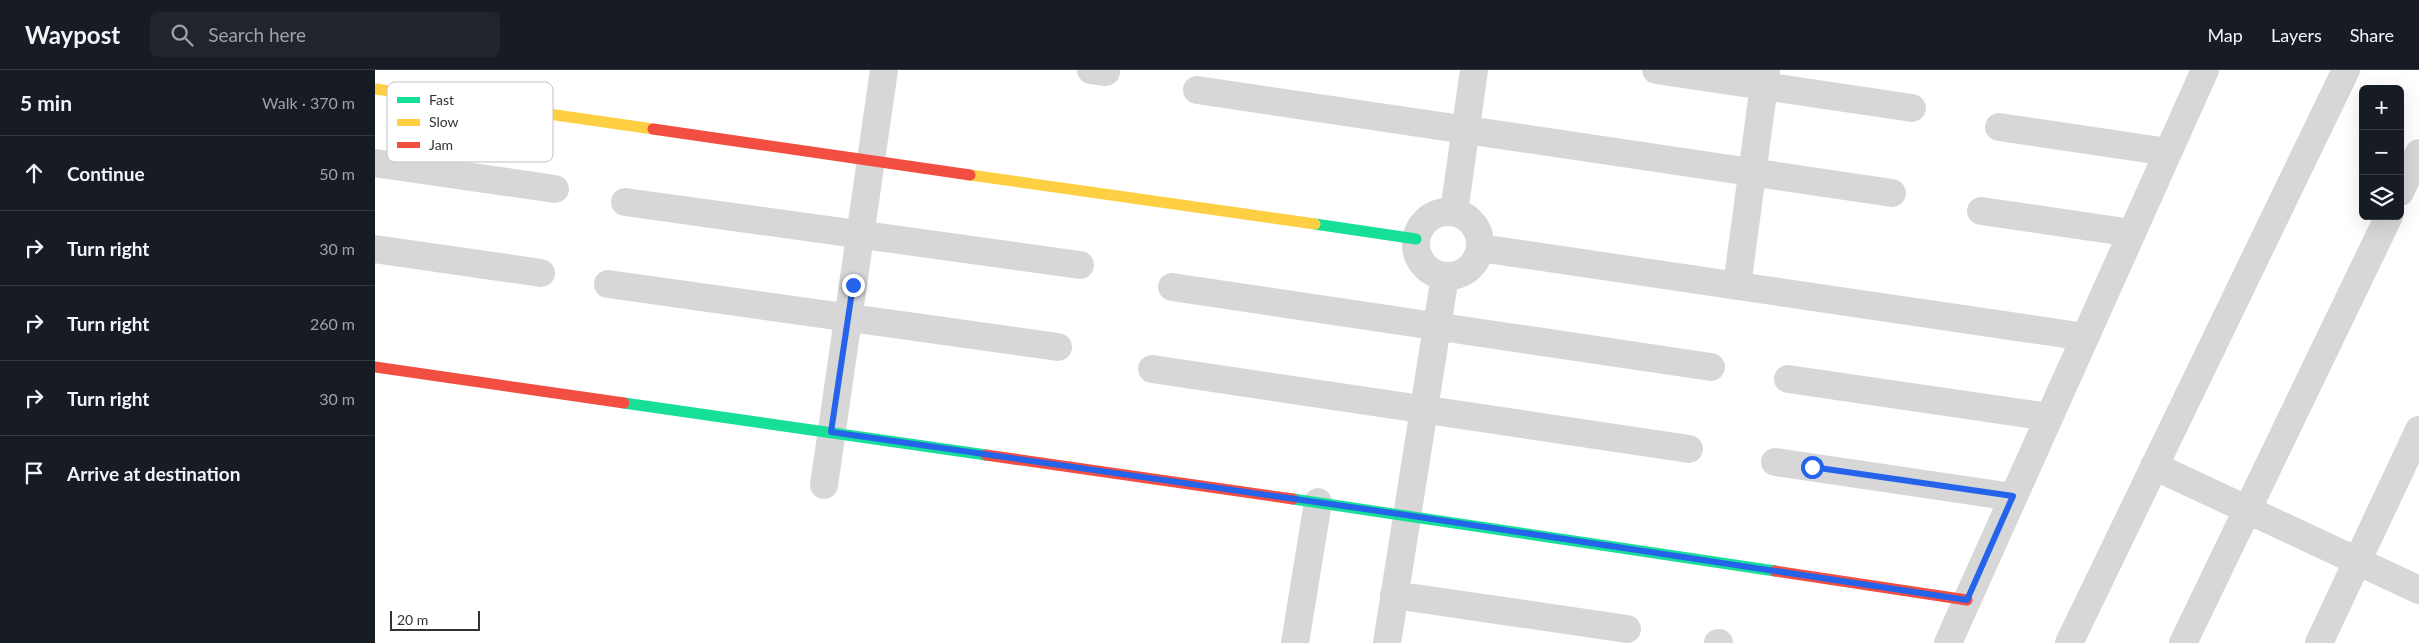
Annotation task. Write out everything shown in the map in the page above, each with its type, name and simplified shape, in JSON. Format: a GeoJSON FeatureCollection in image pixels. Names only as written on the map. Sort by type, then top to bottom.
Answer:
{"type":"FeatureCollection","features":[{"type":"Feature","properties":{"kind":"street"},"geometry":{"type":"LineString","coordinates":[[824,485],[884,70]]}},
{"type":"Feature","properties":{"kind":"street"},"geometry":{"type":"LineString","coordinates":[[1454,212],[1475,70]]}},
{"type":"Feature","properties":{"kind":"street"},"geometry":{"type":"LineString","coordinates":[[1656,70],[1765,78],[1912,108]]}},
{"type":"Feature","properties":{"kind":"street"},"geometry":{"type":"LineString","coordinates":[[1948,643],[2205,70]]}},
{"type":"Feature","properties":{"kind":"street"},"geometry":{"type":"LineString","coordinates":[[2069,643],[2346,70]]}},
{"type":"Feature","properties":{"kind":"street"},"geometry":{"type":"LineString","coordinates":[[1737,286],[1765,78]]}},
{"type":"Feature","properties":{"kind":"street"},"geometry":{"type":"LineString","coordinates":[[1197,90],[1892,194]]}},
{"type":"Feature","properties":{"kind":"street"},"geometry":{"type":"LineString","coordinates":[[553,114],[1416,239]]}},
{"type":"Feature","properties":{"kind":"street"},"geometry":{"type":"LineString","coordinates":[[1999,127],[2168,152]]}},
{"type":"Feature","properties":{"kind":"street"},"geometry":{"type":"LineString","coordinates":[[2404,184],[2419,153]]}},
{"type":"Feature","properties":{"kind":"street"},"geometry":{"type":"LineString","coordinates":[[375,163],[555,189]]}},
{"type":"Feature","properties":{"kind":"street"},"geometry":{"type":"LineString","coordinates":[[625,202],[1080,265]]}},
{"type":"Feature","properties":{"kind":"street"},"geometry":{"type":"LineString","coordinates":[[1981,211],[2131,233]]}},
{"type":"Feature","properties":{"kind":"street"},"geometry":{"type":"LineString","coordinates":[[1454,212],[1471,222],[1480,239],[1480,248],[1475,260],[1467,269],[1445,276],[1426,268],[1420,259],[1416,239],[1425,221],[1434,215],[1454,212]]}},
{"type":"Feature","properties":{"kind":"street"},"geometry":{"type":"LineString","coordinates":[[2183,643],[2387,220]]}},
{"type":"Feature","properties":{"kind":"street"},"geometry":{"type":"LineString","coordinates":[[1480,248],[2085,336]]}},
{"type":"Feature","properties":{"kind":"street"},"geometry":{"type":"LineString","coordinates":[[375,249],[541,273]]}},
{"type":"Feature","properties":{"kind":"street"},"geometry":{"type":"LineString","coordinates":[[1387,643],[1445,276]]}},
{"type":"Feature","properties":{"kind":"street"},"geometry":{"type":"LineString","coordinates":[[608,284],[1058,347]]}},
{"type":"Feature","properties":{"kind":"street"},"geometry":{"type":"LineString","coordinates":[[1172,287],[1711,367]]}},
{"type":"Feature","properties":{"kind":"street"},"geometry":{"type":"LineString","coordinates":[[375,368],[1318,502],[1967,600]]}},
{"type":"Feature","properties":{"kind":"street"},"geometry":{"type":"LineString","coordinates":[[1152,369],[1689,449]]}},
{"type":"Feature","properties":{"kind":"street"},"geometry":{"type":"LineString","coordinates":[[1788,379],[2049,417]]}},
{"type":"Feature","properties":{"kind":"street"},"geometry":{"type":"LineString","coordinates":[[2319,643],[2419,430]]}},
{"type":"Feature","properties":{"kind":"street"},"geometry":{"type":"LineString","coordinates":[[1775,462],[2013,496]]}},
{"type":"Feature","properties":{"kind":"street"},"geometry":{"type":"LineString","coordinates":[[2153,466],[2419,590]]}},
{"type":"Feature","properties":{"kind":"street"},"geometry":{"type":"LineString","coordinates":[[1295,643],[1318,502]]}},
{"type":"Feature","properties":{"kind":"street"},"geometry":{"type":"LineString","coordinates":[[1394,595],[1627,629]]}},
{"type":"Feature","properties":{"kind":"traffic: fast"},"geometry":{"type":"LineString","coordinates":[[1315,224],[1416,239]]}},
{"type":"Feature","properties":{"kind":"traffic: fast"},"geometry":{"type":"LineString","coordinates":[[624,403],[986,455]]}},
{"type":"Feature","properties":{"kind":"traffic: fast"},"geometry":{"type":"LineString","coordinates":[[1293,499],[1775,571]]}},
{"type":"Feature","properties":{"kind":"traffic: slow"},"geometry":{"type":"LineString","coordinates":[[375,89],[387,91]]}},
{"type":"Feature","properties":{"kind":"traffic: slow"},"geometry":{"type":"LineString","coordinates":[[553,115],[653,129]]}},
{"type":"Feature","properties":{"kind":"traffic: slow"},"geometry":{"type":"LineString","coordinates":[[970,175],[1315,224]]}},
{"type":"Feature","properties":{"kind":"traffic: jam"},"geometry":{"type":"LineString","coordinates":[[653,129],[970,175]]}},
{"type":"Feature","properties":{"kind":"traffic: jam"},"geometry":{"type":"LineString","coordinates":[[375,367],[624,403]]}},
{"type":"Feature","properties":{"kind":"traffic: jam"},"geometry":{"type":"LineString","coordinates":[[986,455],[1293,499]]}},
{"type":"Feature","properties":{"kind":"traffic: jam"},"geometry":{"type":"LineString","coordinates":[[1775,571],[1967,600]]}},
{"type":"Feature","properties":{"kind":"route"},"geometry":{"type":"LineString","coordinates":[[853,285],[831,432],[1406,515],[1967,600],[2013,496],[1812,467]]}}]}
